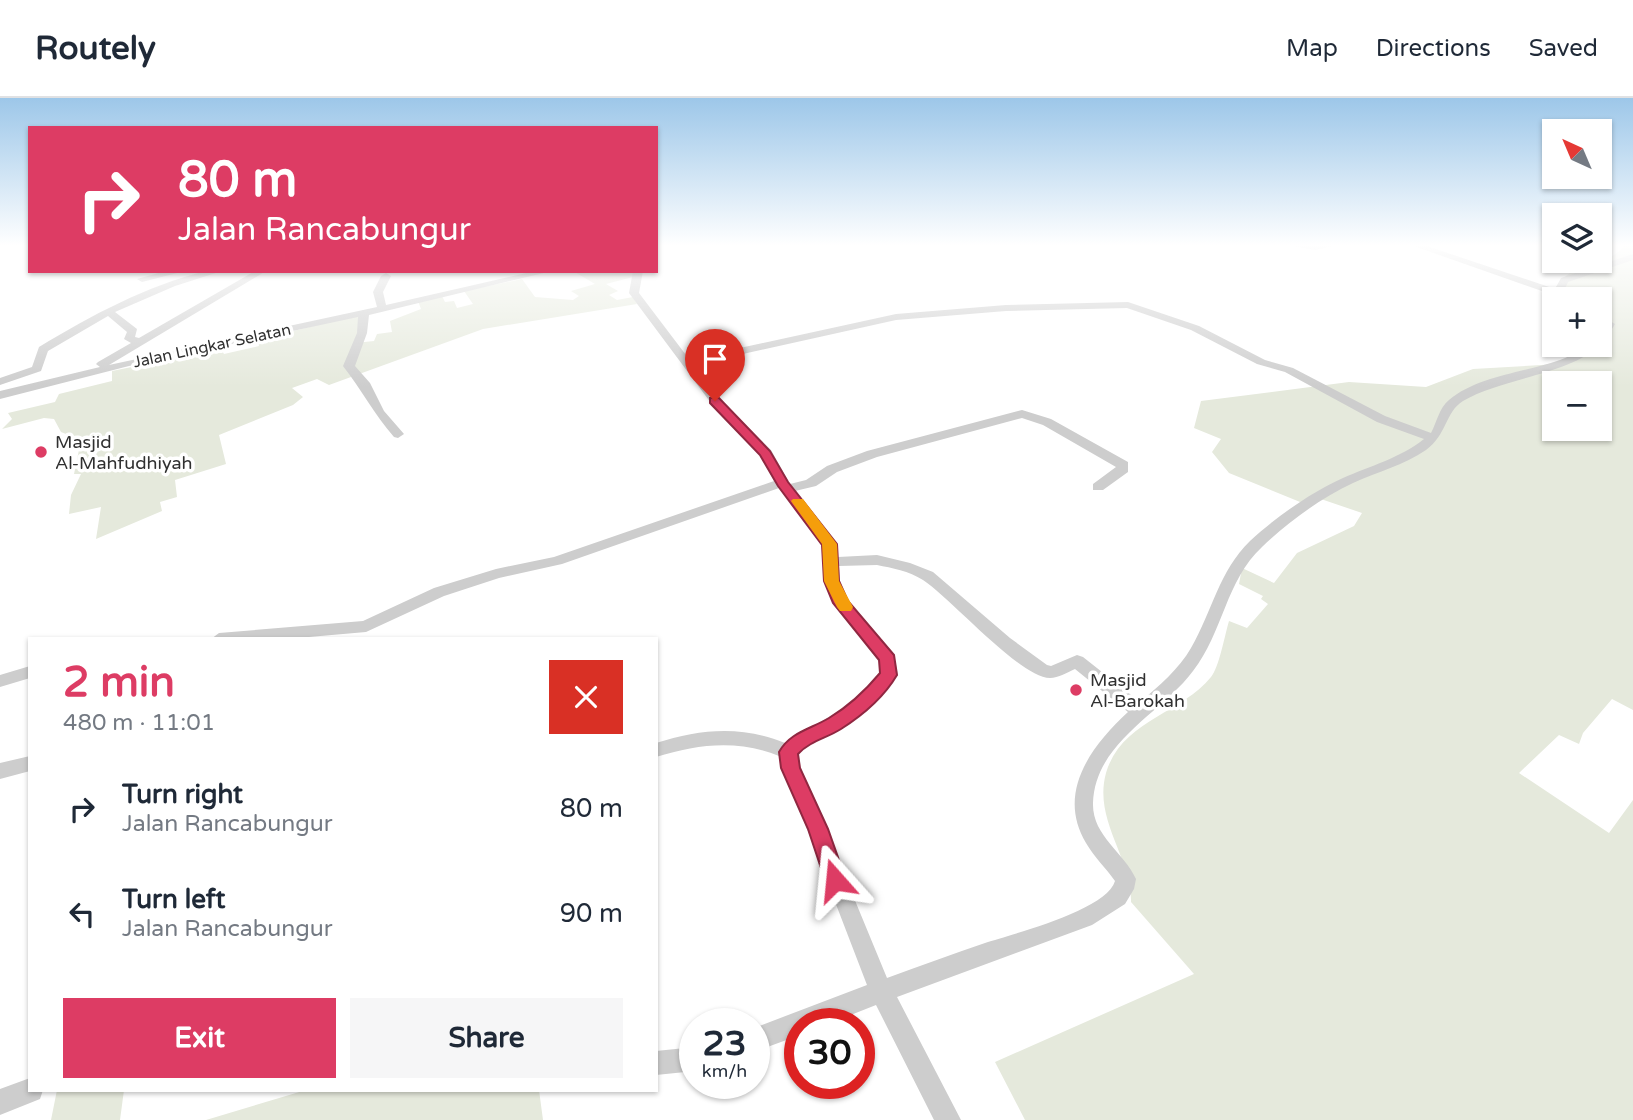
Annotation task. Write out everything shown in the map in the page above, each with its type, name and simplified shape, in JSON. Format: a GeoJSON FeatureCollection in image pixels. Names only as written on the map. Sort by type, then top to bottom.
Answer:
{"type":"FeatureCollection","features":[{"type":"Feature","properties":{"kind":"street"},"geometry":{"type":"LineString","coordinates":[[0,382],[37,369],[43,349],[109,312],[153,292]]}},
{"type":"Feature","properties":{"kind":"street"},"geometry":{"type":"LineString","coordinates":[[87,372],[227,292]]}},
{"type":"Feature","properties":{"kind":"street"},"geometry":{"type":"LineString","coordinates":[[378,292],[382,308]]}},
{"type":"Feature","properties":{"kind":"street","name":"Jalan Lingkar Selatan"},"geometry":{"type":"LineString","coordinates":[[0,396],[87,372],[232,344],[455,292]]}},
{"type":"Feature","properties":{"kind":"street"},"geometry":{"type":"LineString","coordinates":[[634,292],[715,401],[766,453],[785,486],[830,544],[832,581],[841,603],[888,659],[889,675],[860,707],[835,724],[798,741],[788,752],[790,768],[818,829],[835,880],[881,991],[948,1120]]}},
{"type":"Feature","properties":{"kind":"street"},"geometry":{"type":"LineString","coordinates":[[686,363],[896,317],[1006,308],[1128,305],[1195,328],[1261,362],[1295,373],[1381,419],[1433,438]]}},
{"type":"Feature","properties":{"kind":"street"},"geometry":{"type":"LineString","coordinates":[[109,312],[133,331],[129,338],[141,342]]}},
{"type":"Feature","properties":{"kind":"street"},"geometry":{"type":"LineString","coordinates":[[364,312],[362,333],[349,366],[364,383],[379,412],[398,433]]}},
{"type":"Feature","properties":{"kind":"street"},"geometry":{"type":"LineString","coordinates":[[770,1034],[881,991],[1052,931],[1102,909],[1123,892],[1126,879],[1092,837],[1085,820],[1083,802],[1086,785],[1094,766],[1139,711],[1185,670],[1202,648],[1226,584],[1239,561],[1256,543],[1334,488],[1382,468],[1433,438],[1446,410],[1456,400],[1516,375],[1565,364],[1576,357]]}},
{"type":"Feature","properties":{"kind":"street"},"geometry":{"type":"LineString","coordinates":[[242,637],[366,626],[439,592],[496,574],[557,561],[785,486],[811,483],[832,468],[872,454],[1022,414],[1047,422],[1123,465],[1124,469],[1098,487]]}},
{"type":"Feature","properties":{"kind":"street"},"geometry":{"type":"LineString","coordinates":[[831,562],[877,560],[928,576],[1004,642],[1042,670],[1052,672],[1077,661],[1139,711]]}},
{"type":"Feature","properties":{"kind":"street"},"geometry":{"type":"LineString","coordinates":[[0,681],[28,673]]}},
{"type":"Feature","properties":{"kind":"street"},"geometry":{"type":"LineString","coordinates":[[658,750],[707,738],[736,736],[759,739],[788,752]]}},
{"type":"Feature","properties":{"kind":"street"},"geometry":{"type":"LineString","coordinates":[[0,771],[28,764]]}},
{"type":"Feature","properties":{"kind":"street"},"geometry":{"type":"LineString","coordinates":[[658,1063],[679,1061]]}},
{"type":"Feature","properties":{"kind":"street"},"geometry":{"type":"LineString","coordinates":[[0,1102],[28,1091]]}},
{"type":"Feature","properties":{"kind":"shaded area"},"geometry":{"type":"Polygon","coordinates":[[[464,292],[531,292],[535,297],[573,300],[579,296],[572,292],[616,292],[609,295],[617,300],[633,297],[637,304],[483,329],[329,385],[317,379],[292,388],[303,397],[293,405],[219,435],[226,464],[175,480],[177,497],[160,502],[162,511],[96,539],[101,507],[69,514],[71,495],[81,474],[74,474],[81,440],[61,432],[54,419],[44,418],[2,429],[12,419],[8,413],[55,402],[59,394],[112,381],[112,371],[221,349],[224,354],[259,346],[257,340],[362,314],[355,343],[374,341],[377,334],[392,332],[390,321],[421,309],[418,301],[442,296],[445,302],[454,301],[457,308],[473,304],[464,292]]]}},
{"type":"Feature","properties":{"kind":"shaded area"},"geometry":{"type":"Polygon","coordinates":[[[1612,292],[1633,292],[1633,710],[1612,699],[1583,733],[1579,744],[1559,735],[1519,773],[1609,833],[1633,800],[1633,1120],[1025,1120],[995,1062],[1194,974],[1131,902],[1126,870],[1108,823],[1103,790],[1106,773],[1114,755],[1138,730],[1198,690],[1211,677],[1219,659],[1229,621],[1247,628],[1268,604],[1261,599],[1263,596],[1239,584],[1242,568],[1274,583],[1297,553],[1354,526],[1362,513],[1315,497],[1305,504],[1229,473],[1212,452],[1221,439],[1194,428],[1201,401],[1349,382],[1426,387],[1473,369],[1558,364],[1577,357],[1612,357],[1612,292]]]}},
{"type":"Feature","properties":{"kind":"shaded area"},"geometry":{"type":"Polygon","coordinates":[[[57,1092],[124,1092],[120,1120],[51,1120],[57,1092]]]}},
{"type":"Feature","properties":{"kind":"shaded area"},"geometry":{"type":"Polygon","coordinates":[[[299,1092],[539,1092],[543,1120],[206,1120],[299,1092]]]}},
{"type":"Feature","properties":{"kind":"slow traffic"},"geometry":{"type":"LineString","coordinates":[[798,501],[830,544],[832,581],[845,607]]}},
{"type":"Feature","properties":{"kind":"place","name":"Masjid Al-Mahfudhiyah"},"geometry":{"type":"Point","coordinates":[41,452]}},
{"type":"Feature","properties":{"kind":"place","name":"Masjid Al-Barokah"},"geometry":{"type":"Point","coordinates":[1076,690]}},
{"type":"Feature","properties":{"kind":"route"},"geometry":{"type":"LineString","coordinates":[[715,401],[766,453],[782,483],[830,544],[832,581],[841,603],[888,659],[889,675],[869,699],[835,724],[798,741],[788,752],[790,768],[818,829],[835,880]]}}]}
